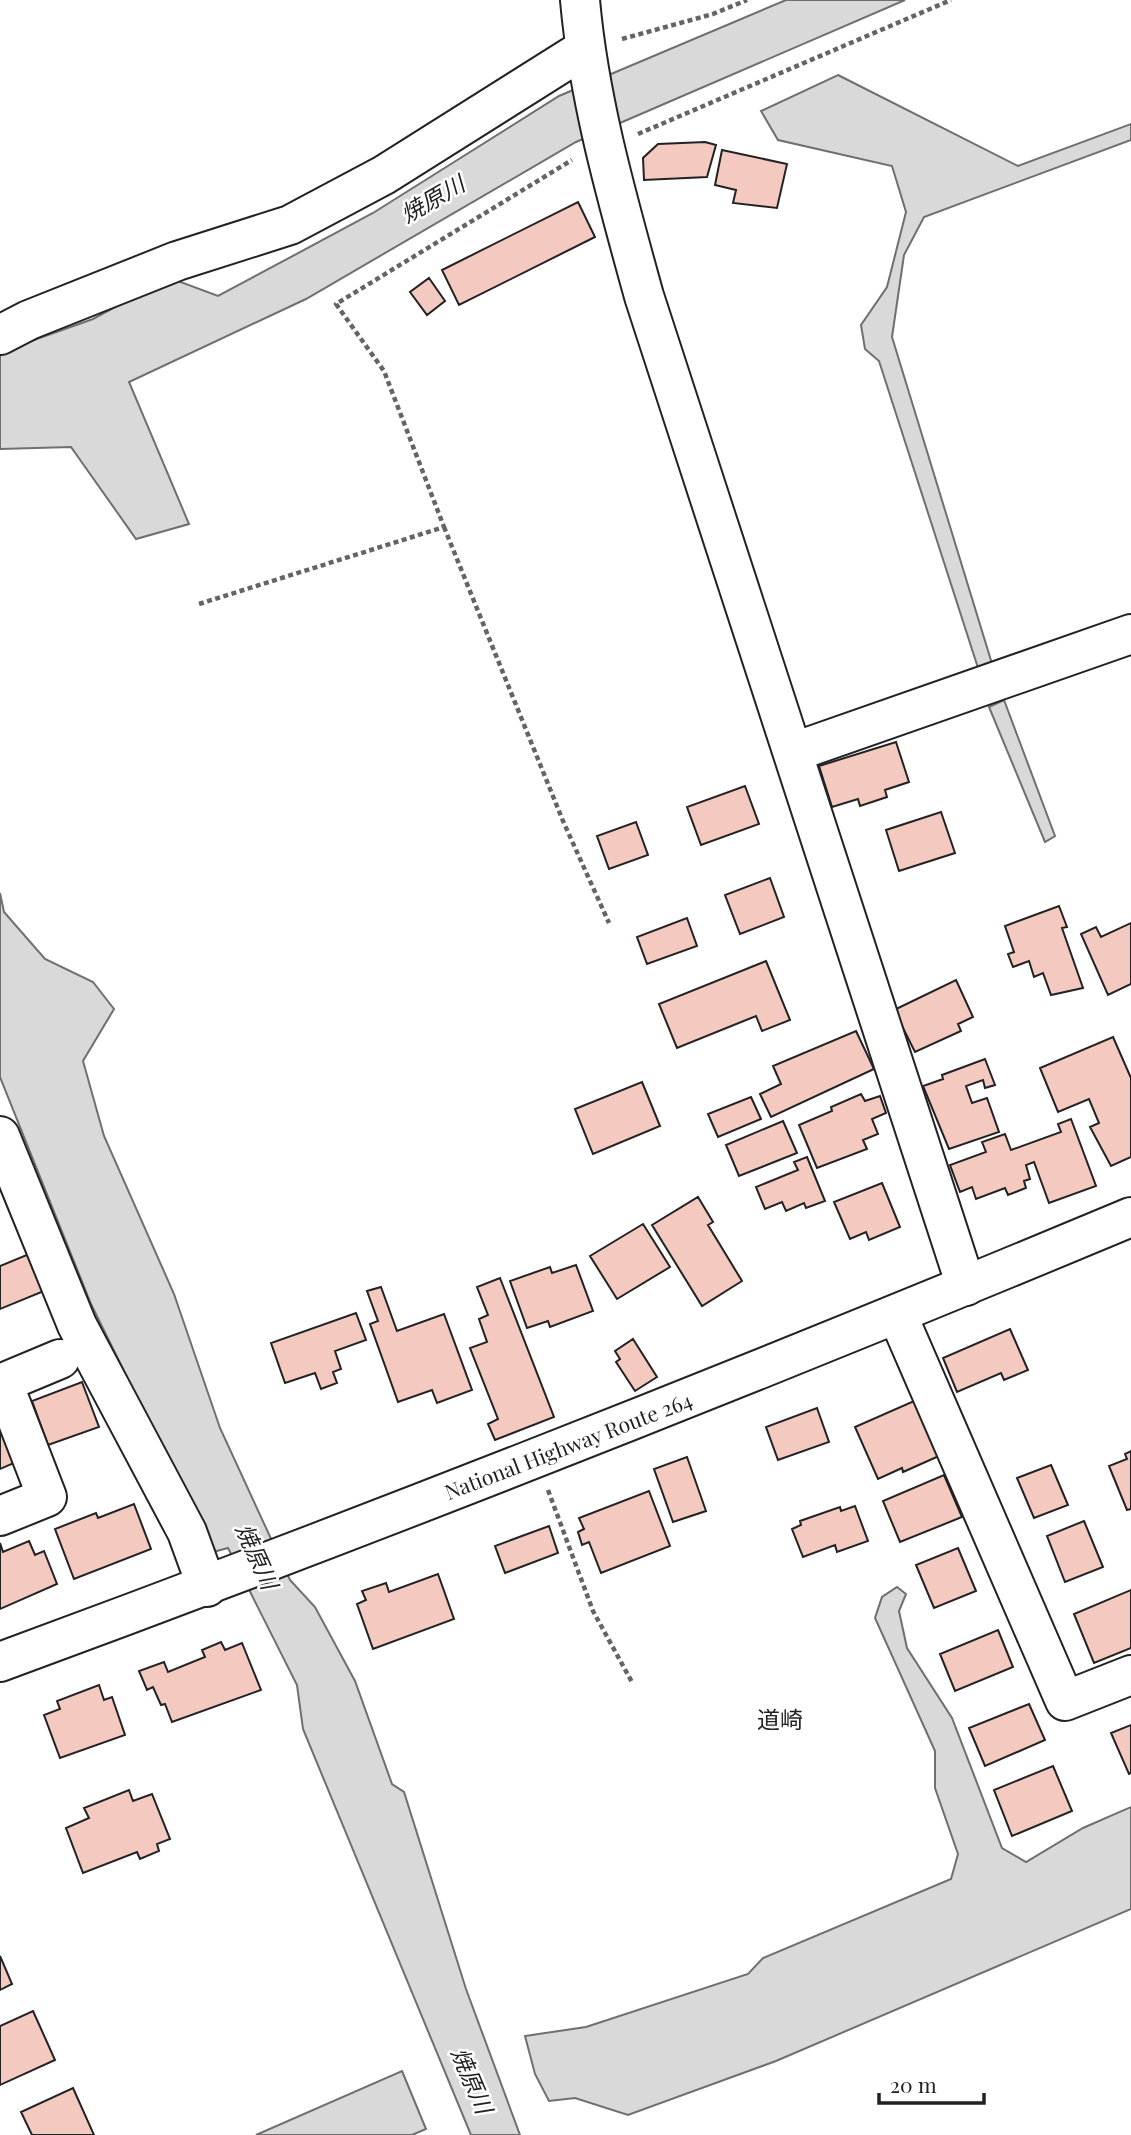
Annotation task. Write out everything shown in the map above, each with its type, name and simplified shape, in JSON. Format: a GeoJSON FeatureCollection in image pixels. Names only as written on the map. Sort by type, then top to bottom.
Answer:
{"type":"FeatureCollection","features":[{"type":"Feature","properties":{"kind":"main road"},"geometry":{"type":"LineString","coordinates":[[580,0],[584,49],[604,149],[644,296],[966,1286]]}},
{"type":"Feature","properties":{"kind":"main road"},"geometry":{"type":"LineString","coordinates":[[0,335],[29,320],[177,261],[290,225],[384,175],[584,49]]}},
{"type":"Feature","properties":{"kind":"main road"},"geometry":{"type":"LineString","coordinates":[[794,752],[1131,634]]}},
{"type":"Feature","properties":{"kind":"main road"},"geometry":{"type":"LineString","coordinates":[[0,1136],[77,1325],[187,1532],[207,1587]]}},
{"type":"Feature","properties":{"kind":"main road","name":"National Highway Route 264"},"geometry":{"type":"LineString","coordinates":[[0,1662],[294,1553],[897,1314],[1131,1217]]}},
{"type":"Feature","properties":{"kind":"main road"},"geometry":{"type":"LineString","coordinates":[[897,1314],[1065,1701],[1131,1675]]}},
{"type":"Feature","properties":{"kind":"main road"},"geometry":{"type":"LineString","coordinates":[[0,1516],[47,1497],[1,1383],[60,1359]]}},
{"type":"Feature","properties":{"kind":"path"},"geometry":{"type":"LineString","coordinates":[[584,49],[713,14],[747,0]]}},
{"type":"Feature","properties":{"kind":"path"},"geometry":{"type":"LineString","coordinates":[[610,923],[563,821],[384,371],[336,303],[566,163],[951,0]]}},
{"type":"Feature","properties":{"kind":"path"},"geometry":{"type":"LineString","coordinates":[[199,604],[444,527]]}},
{"type":"Feature","properties":{"kind":"path"},"geometry":{"type":"LineString","coordinates":[[546,1486],[593,1611],[633,1684]]}},
{"type":"Feature","properties":{"kind":"water","name":"焼原川"},"geometry":{"type":"Polygon","coordinates":[[[786,0],[905,0],[576,142],[306,299],[129,382],[189,524],[136,539],[71,447],[0,449],[0,352],[93,319],[150,288],[178,281],[218,296],[373,213],[559,96],[786,0]]]}},
{"type":"Feature","properties":{"kind":"water"},"geometry":{"type":"Polygon","coordinates":[[[838,75],[1018,166],[1131,124],[1131,140],[924,217],[904,255],[892,337],[993,667],[980,674],[879,361],[865,349],[861,325],[887,287],[906,212],[892,166],[778,140],[761,111],[838,75]]]}},
{"type":"Feature","properties":{"kind":"water"},"geometry":{"type":"Polygon","coordinates":[[[1004,700],[1055,836],[1045,842],[989,707],[1004,700]]]}},
{"type":"Feature","properties":{"kind":"water","name":"焼原川"},"geometry":{"type":"Polygon","coordinates":[[[0,893],[4,912],[45,959],[93,982],[114,1009],[83,1061],[104,1136],[174,1294],[220,1428],[290,1580],[315,1607],[355,1681],[392,1784],[404,1792],[466,1989],[520,2135],[471,2135],[303,1729],[297,1685],[228,1548],[213,1552],[91,1304],[0,1077],[0,893]]]}},
{"type":"Feature","properties":{"kind":"water"},"geometry":{"type":"Polygon","coordinates":[[[897,1587],[906,1594],[899,1611],[907,1648],[952,1718],[1002,1848],[1026,1862],[1083,1828],[1131,1807],[1131,1909],[776,2061],[628,2115],[575,2098],[549,2101],[535,2074],[525,2036],[586,2027],[748,1974],[763,1958],[951,1879],[958,1854],[935,1788],[935,1751],[875,1618],[882,1597],[897,1587]]]}},
{"type":"Feature","properties":{"kind":"water"},"geometry":{"type":"Polygon","coordinates":[[[402,2071],[426,2129],[412,2135],[256,2135],[402,2071]]]}},
{"type":"Feature","properties":{"kind":"building"},"geometry":{"type":"Polygon","coordinates":[[[705,142],[716,145],[707,177],[644,180],[643,158],[658,144],[705,142]]]}},
{"type":"Feature","properties":{"kind":"building"},"geometry":{"type":"Polygon","coordinates":[[[722,150],[787,164],[777,208],[733,203],[736,190],[715,185],[722,150]]]}},
{"type":"Feature","properties":{"kind":"building"},"geometry":{"type":"Polygon","coordinates":[[[578,202],[595,237],[459,305],[442,270],[578,202]]]}},
{"type":"Feature","properties":{"kind":"building"},"geometry":{"type":"Polygon","coordinates":[[[429,278],[445,301],[427,315],[410,292],[429,278]]]}},
{"type":"Feature","properties":{"kind":"building"},"geometry":{"type":"Polygon","coordinates":[[[896,742],[909,782],[885,790],[887,797],[860,806],[858,799],[832,807],[819,766],[896,742]]]}},
{"type":"Feature","properties":{"kind":"building"},"geometry":{"type":"Polygon","coordinates":[[[745,786],[759,824],[701,845],[687,807],[745,786]]]}},
{"type":"Feature","properties":{"kind":"building"},"geometry":{"type":"Polygon","coordinates":[[[941,812],[955,853],[899,871],[886,830],[941,812]]]}},
{"type":"Feature","properties":{"kind":"building"},"geometry":{"type":"Polygon","coordinates":[[[636,822],[648,855],[609,869],[597,836],[636,822]]]}},
{"type":"Feature","properties":{"kind":"building"},"geometry":{"type":"Polygon","coordinates":[[[770,878],[784,917],[740,934],[725,895],[770,878]]]}},
{"type":"Feature","properties":{"kind":"building"},"geometry":{"type":"Polygon","coordinates":[[[1059,906],[1067,927],[1062,928],[1083,988],[1051,995],[1043,973],[1034,977],[1029,961],[1013,967],[1008,954],[1014,952],[1005,926],[1059,906]]]}},
{"type":"Feature","properties":{"kind":"building"},"geometry":{"type":"Polygon","coordinates":[[[687,918],[697,946],[647,964],[637,937],[687,918]]]}},
{"type":"Feature","properties":{"kind":"building"},"geometry":{"type":"Polygon","coordinates":[[[1131,923],[1131,984],[1108,995],[1081,934],[1096,927],[1101,937],[1131,923]]]}},
{"type":"Feature","properties":{"kind":"building"},"geometry":{"type":"Polygon","coordinates":[[[766,961],[790,1020],[762,1031],[756,1016],[677,1048],[659,1004],[766,961]]]}},
{"type":"Feature","properties":{"kind":"building"},"geometry":{"type":"Polygon","coordinates":[[[956,980],[973,1017],[958,1024],[961,1031],[915,1052],[894,1010],[956,980]]]}},
{"type":"Feature","properties":{"kind":"building"},"geometry":{"type":"Polygon","coordinates":[[[856,1031],[874,1069],[771,1117],[760,1094],[781,1084],[773,1066],[856,1031]]]}},
{"type":"Feature","properties":{"kind":"building"},"geometry":{"type":"Polygon","coordinates":[[[1113,1037],[1131,1078],[1131,1157],[1111,1166],[1090,1127],[1099,1123],[1089,1099],[1058,1112],[1040,1068],[1113,1037]]]}},
{"type":"Feature","properties":{"kind":"building"},"geometry":{"type":"Polygon","coordinates":[[[985,1059],[995,1085],[985,1088],[983,1080],[966,1086],[972,1103],[987,1098],[999,1132],[949,1149],[923,1086],[943,1079],[942,1075],[985,1059]]]}},
{"type":"Feature","properties":{"kind":"building"},"geometry":{"type":"Polygon","coordinates":[[[642,1082],[660,1126],[593,1154],[575,1109],[642,1082]]]}},
{"type":"Feature","properties":{"kind":"building"},"geometry":{"type":"Polygon","coordinates":[[[861,1094],[865,1101],[880,1096],[886,1113],[872,1119],[878,1134],[863,1140],[867,1149],[817,1168],[799,1125],[832,1111],[831,1107],[861,1094]]]}},
{"type":"Feature","properties":{"kind":"building"},"geometry":{"type":"Polygon","coordinates":[[[751,1097],[761,1119],[718,1137],[708,1114],[751,1097]]]}},
{"type":"Feature","properties":{"kind":"building"},"geometry":{"type":"Polygon","coordinates":[[[1071,1119],[1096,1186],[1049,1203],[1034,1162],[1026,1165],[1030,1179],[1024,1181],[1026,1188],[1008,1195],[1005,1188],[976,1199],[972,1187],[960,1192],[950,1165],[986,1152],[982,1142],[1005,1134],[1011,1150],[1061,1132],[1058,1124],[1071,1119]]]}},
{"type":"Feature","properties":{"kind":"building"},"geometry":{"type":"Polygon","coordinates":[[[783,1121],[797,1153],[739,1176],[726,1145],[783,1121]]]}},
{"type":"Feature","properties":{"kind":"building"},"geometry":{"type":"Polygon","coordinates":[[[807,1157],[825,1201],[806,1208],[804,1203],[786,1211],[782,1202],[765,1209],[756,1187],[798,1170],[794,1162],[807,1157]]]}},
{"type":"Feature","properties":{"kind":"building"},"geometry":{"type":"Polygon","coordinates":[[[882,1183],[900,1227],[869,1240],[866,1232],[850,1239],[834,1202],[882,1183]]]}},
{"type":"Feature","properties":{"kind":"building"},"geometry":{"type":"Polygon","coordinates":[[[698,1197],[713,1222],[708,1225],[742,1281],[702,1306],[652,1225],[698,1197]]]}},
{"type":"Feature","properties":{"kind":"building"},"geometry":{"type":"Polygon","coordinates":[[[643,1224],[670,1267],[617,1299],[590,1256],[643,1224]]]}},
{"type":"Feature","properties":{"kind":"building"},"geometry":{"type":"Polygon","coordinates":[[[29,1254],[44,1291],[0,1309],[0,1266],[29,1254]]]}},
{"type":"Feature","properties":{"kind":"building"},"geometry":{"type":"Polygon","coordinates":[[[576,1265],[593,1311],[550,1327],[548,1321],[527,1328],[510,1281],[550,1267],[552,1273],[576,1265]]]}},
{"type":"Feature","properties":{"kind":"building"},"geometry":{"type":"Polygon","coordinates":[[[500,1278],[554,1417],[495,1440],[488,1424],[498,1419],[470,1348],[487,1342],[479,1319],[488,1315],[477,1287],[500,1278]]]}},
{"type":"Feature","properties":{"kind":"building"},"geometry":{"type":"Polygon","coordinates":[[[381,1287],[397,1331],[444,1314],[472,1390],[437,1403],[432,1390],[398,1402],[370,1324],[378,1321],[367,1291],[381,1287]]]}},
{"type":"Feature","properties":{"kind":"building"},"geometry":{"type":"Polygon","coordinates":[[[356,1313],[366,1340],[335,1351],[341,1369],[333,1372],[337,1383],[321,1389],[315,1373],[285,1383],[271,1343],[356,1313]]]}},
{"type":"Feature","properties":{"kind":"building"},"geometry":{"type":"Polygon","coordinates":[[[1010,1329],[1028,1370],[1004,1380],[1001,1373],[957,1392],[943,1358],[1010,1329]]]}},
{"type":"Feature","properties":{"kind":"building"},"geometry":{"type":"Polygon","coordinates":[[[633,1339],[657,1377],[635,1391],[616,1362],[620,1359],[615,1351],[633,1339]]]}},
{"type":"Feature","properties":{"kind":"building"},"geometry":{"type":"Polygon","coordinates":[[[82,1382],[99,1427],[48,1445],[32,1401],[82,1382]]]}},
{"type":"Feature","properties":{"kind":"building"},"geometry":{"type":"Polygon","coordinates":[[[914,1401],[939,1456],[903,1472],[902,1468],[878,1479],[855,1427],[914,1401]]]}},
{"type":"Feature","properties":{"kind":"building"},"geometry":{"type":"Polygon","coordinates":[[[817,1408],[829,1442],[778,1460],[766,1427],[817,1408]]]}},
{"type":"Feature","properties":{"kind":"building"},"geometry":{"type":"Polygon","coordinates":[[[0,1414],[14,1463],[0,1469],[0,1414]]]}},
{"type":"Feature","properties":{"kind":"building"},"geometry":{"type":"Polygon","coordinates":[[[1131,1451],[1131,1509],[1127,1510],[1109,1466],[1127,1459],[1125,1454],[1131,1451]]]}},
{"type":"Feature","properties":{"kind":"building"},"geometry":{"type":"Polygon","coordinates":[[[687,1457],[706,1511],[673,1522],[654,1469],[687,1457]]]}},
{"type":"Feature","properties":{"kind":"building"},"geometry":{"type":"Polygon","coordinates":[[[1051,1465],[1068,1505],[1034,1518],[1017,1478],[1051,1465]]]}},
{"type":"Feature","properties":{"kind":"building"},"geometry":{"type":"Polygon","coordinates":[[[944,1475],[962,1517],[900,1542],[883,1501],[944,1475]]]}},
{"type":"Feature","properties":{"kind":"building"},"geometry":{"type":"Polygon","coordinates":[[[649,1491],[670,1546],[601,1573],[589,1542],[582,1545],[578,1532],[584,1529],[579,1518],[649,1491]]]}},
{"type":"Feature","properties":{"kind":"building"},"geometry":{"type":"Polygon","coordinates":[[[134,1504],[151,1549],[74,1579],[55,1529],[96,1513],[98,1518],[134,1504]]]}},
{"type":"Feature","properties":{"kind":"building"},"geometry":{"type":"Polygon","coordinates":[[[855,1506],[868,1541],[837,1552],[835,1545],[803,1557],[792,1529],[801,1525],[800,1521],[840,1507],[841,1511],[855,1506]]]}},
{"type":"Feature","properties":{"kind":"building"},"geometry":{"type":"Polygon","coordinates":[[[1084,1521],[1103,1567],[1065,1582],[1047,1536],[1084,1521]]]}},
{"type":"Feature","properties":{"kind":"building"},"geometry":{"type":"Polygon","coordinates":[[[549,1526],[558,1553],[505,1573],[495,1546],[549,1526]]]}},
{"type":"Feature","properties":{"kind":"building"},"geometry":{"type":"Polygon","coordinates":[[[29,1541],[35,1555],[44,1551],[57,1584],[0,1609],[0,1543],[3,1552],[29,1541]]]}},
{"type":"Feature","properties":{"kind":"building"},"geometry":{"type":"Polygon","coordinates":[[[958,1548],[976,1591],[934,1608],[916,1565],[958,1548]]]}},
{"type":"Feature","properties":{"kind":"building"},"geometry":{"type":"Polygon","coordinates":[[[438,1574],[454,1619],[373,1649],[357,1604],[366,1600],[362,1591],[386,1583],[389,1592],[438,1574]]]}},
{"type":"Feature","properties":{"kind":"building"},"geometry":{"type":"Polygon","coordinates":[[[1131,1590],[1131,1648],[1094,1663],[1074,1614],[1131,1590]]]}},
{"type":"Feature","properties":{"kind":"building"},"geometry":{"type":"Polygon","coordinates":[[[998,1630],[1013,1667],[955,1691],[940,1654],[998,1630]]]}},
{"type":"Feature","properties":{"kind":"building"},"geometry":{"type":"Polygon","coordinates":[[[221,1642],[225,1650],[242,1643],[261,1690],[172,1722],[165,1704],[161,1705],[153,1687],[147,1690],[139,1671],[164,1662],[168,1672],[205,1657],[202,1650],[221,1642]]]}},
{"type":"Feature","properties":{"kind":"building"},"geometry":{"type":"Polygon","coordinates":[[[99,1685],[104,1700],[112,1697],[125,1735],[60,1758],[44,1715],[60,1709],[57,1701],[99,1685]]]}},
{"type":"Feature","properties":{"kind":"building"},"geometry":{"type":"Polygon","coordinates":[[[1029,1704],[1045,1740],[985,1766],[969,1728],[1029,1704]]]}},
{"type":"Feature","properties":{"kind":"building"},"geometry":{"type":"Polygon","coordinates":[[[1131,1725],[1131,1773],[1129,1774],[1111,1733],[1131,1725]]]}},
{"type":"Feature","properties":{"kind":"building"},"geometry":{"type":"Polygon","coordinates":[[[1053,1766],[1072,1811],[1012,1836],[994,1790],[1053,1766]]]}},
{"type":"Feature","properties":{"kind":"building"},"geometry":{"type":"Polygon","coordinates":[[[129,1790],[133,1801],[152,1794],[170,1839],[157,1844],[159,1851],[140,1859],[137,1852],[83,1873],[66,1828],[89,1818],[84,1808],[129,1790]]]}},
{"type":"Feature","properties":{"kind":"building"},"geometry":{"type":"Polygon","coordinates":[[[0,1956],[12,1984],[0,1990],[0,1956]]]}},
{"type":"Feature","properties":{"kind":"building"},"geometry":{"type":"Polygon","coordinates":[[[33,2011],[55,2060],[0,2085],[0,2026],[33,2011]]]}},
{"type":"Feature","properties":{"kind":"building"},"geometry":{"type":"Polygon","coordinates":[[[73,2088],[94,2135],[32,2135],[21,2112],[73,2088]]]}},
{"type":"Feature","properties":{"kind":"district","name":"道崎"},"geometry":{"type":"Point","coordinates":[780,1718]}}]}
